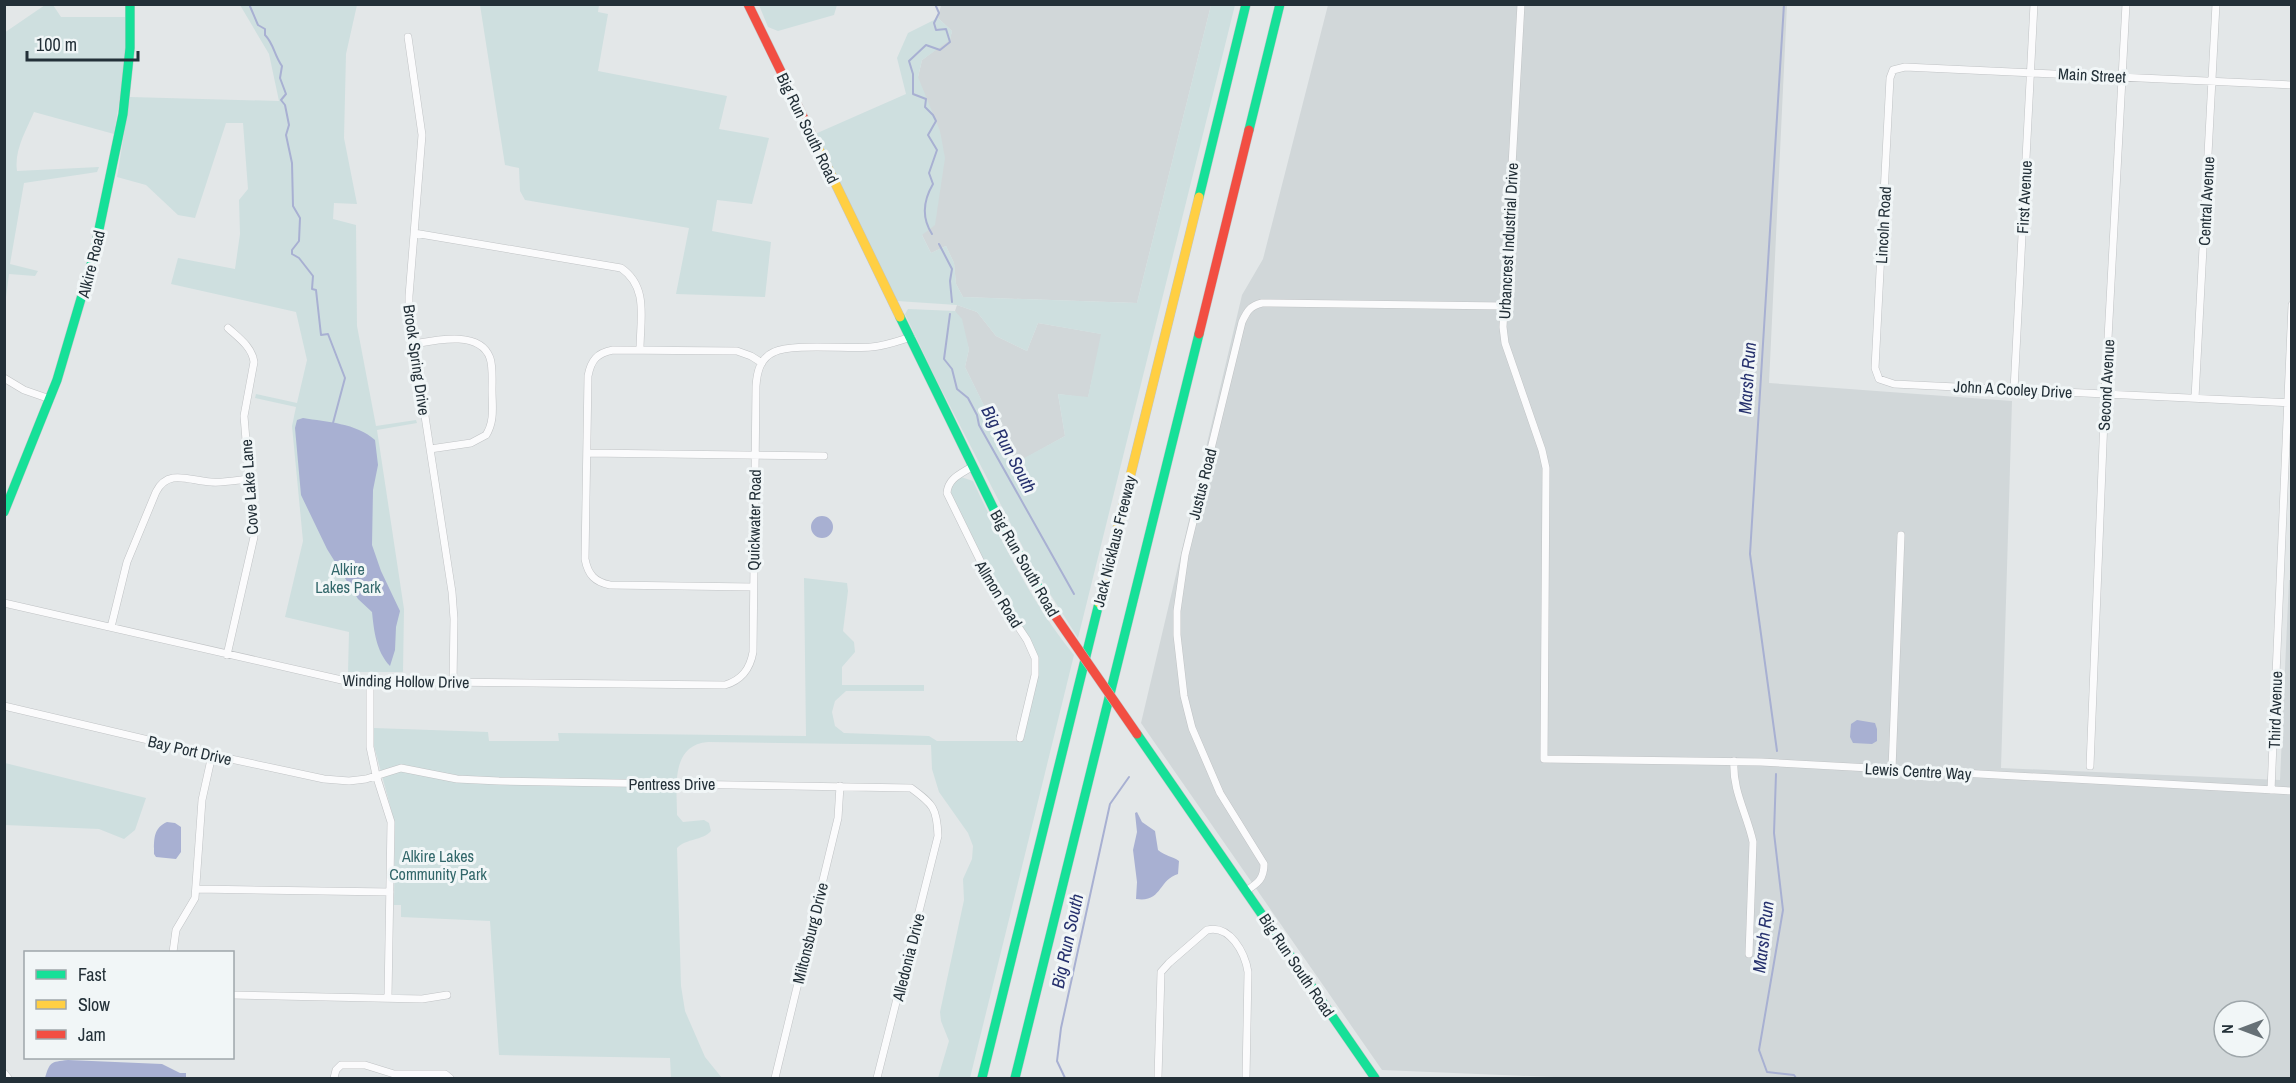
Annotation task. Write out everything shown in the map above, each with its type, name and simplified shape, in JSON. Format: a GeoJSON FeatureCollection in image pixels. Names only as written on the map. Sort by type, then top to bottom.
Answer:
{"type":"FeatureCollection","features":[{"type":"Feature","properties":{"kind":"main road","name":"Alkire Road"},"geometry":{"type":"LineString","coordinates":[[4,512],[50,399],[87,282],[121,124],[129,64],[130,4]]}},
{"type":"Feature","properties":{"kind":"main road","name":"Big Run South Road"},"geometry":{"type":"LineString","coordinates":[[748,4],[973,466],[1022,561],[1056,618],[1375,1078]]}},
{"type":"Feature","properties":{"kind":"main road","name":"Jack Nicklaus Freeway"},"geometry":{"type":"LineString","coordinates":[[982,1078],[1246,4]]}},
{"type":"Feature","properties":{"kind":"main road","name":"Jack Nicklaus Freeway"},"geometry":{"type":"LineString","coordinates":[[1015,1078],[1280,4]]}},
{"type":"Feature","properties":{"kind":"street","name":"Urbancrest Industrial Drive"},"geometry":{"type":"LineString","coordinates":[[1521,4],[1503,327],[1505,343],[1542,450],[1546,468],[1544,759]]}},
{"type":"Feature","properties":{"kind":"street","name":"First Avenue"},"geometry":{"type":"LineString","coordinates":[[2014,390],[2034,4]]}},
{"type":"Feature","properties":{"kind":"street","name":"Second Avenue"},"geometry":{"type":"LineString","coordinates":[[2090,766],[2105,394],[2126,4]]}},
{"type":"Feature","properties":{"kind":"street","name":"Central Avenue"},"geometry":{"type":"LineString","coordinates":[[2195,398],[2216,4]]}},
{"type":"Feature","properties":{"kind":"street","name":"Brook Spring Drive"},"geometry":{"type":"LineString","coordinates":[[408,36],[422,135],[409,296],[414,344],[452,592],[453,682]]}},
{"type":"Feature","properties":{"kind":"street","name":"Main Street"},"geometry":{"type":"LineString","coordinates":[[1893,70],[1905,67],[2292,85]]}},
{"type":"Feature","properties":{"kind":"street","name":"Lincoln Road"},"geometry":{"type":"LineString","coordinates":[[1878,379],[1875,368],[1890,78],[1893,70]]}},
{"type":"Feature","properties":{"kind":"street"},"geometry":{"type":"LineString","coordinates":[[414,233],[621,268],[628,273],[640,291],[640,350]]}},
{"type":"Feature","properties":{"kind":"street","name":"Justus Road"},"geometry":{"type":"LineString","coordinates":[[1246,891],[1259,882],[1264,874],[1264,864],[1220,793],[1192,728],[1179,668],[1177,623],[1179,588],[1185,555],[1242,322],[1247,310],[1253,305],[1262,303],[1504,306]]}},
{"type":"Feature","properties":{"kind":"street","name":"Third Avenue"},"geometry":{"type":"LineString","coordinates":[[2271,790],[2292,305]]}},
{"type":"Feature","properties":{"kind":"street","name":"Cove Lake Lane"},"geometry":{"type":"LineString","coordinates":[[227,655],[254,537],[244,416],[254,362],[253,355],[246,344],[228,328]]}},
{"type":"Feature","properties":{"kind":"street"},"geometry":{"type":"LineString","coordinates":[[753,587],[610,585],[600,583],[592,577],[585,560],[588,376],[594,358],[603,351],[613,350],[737,351],[762,363],[767,356],[782,349],[872,347],[911,337]]}},
{"type":"Feature","properties":{"kind":"street"},"geometry":{"type":"LineString","coordinates":[[414,344],[440,339],[463,340],[481,346],[489,355],[491,366],[492,418],[489,429],[482,439],[476,442],[430,449]]}},
{"type":"Feature","properties":{"kind":"street","name":"Quickwater Road"},"geometry":{"type":"LineString","coordinates":[[742,676],[750,665],[753,652],[757,374],[762,363]]}},
{"type":"Feature","properties":{"kind":"street"},"geometry":{"type":"LineString","coordinates":[[4,378],[24,390],[50,399]]}},
{"type":"Feature","properties":{"kind":"street","name":"John A Cooley Drive"},"geometry":{"type":"LineString","coordinates":[[1878,379],[1894,384],[2289,403]]}},
{"type":"Feature","properties":{"kind":"street"},"geometry":{"type":"LineString","coordinates":[[586,453],[824,456]]}},
{"type":"Feature","properties":{"kind":"street","name":"Allmon Road"},"geometry":{"type":"LineString","coordinates":[[973,466],[952,479],[947,494],[992,586],[1027,640],[1035,658],[1035,675],[1020,738]]}},
{"type":"Feature","properties":{"kind":"street"},"geometry":{"type":"LineString","coordinates":[[111,627],[127,562],[156,492],[162,483],[179,476],[215,483],[249,479]]}},
{"type":"Feature","properties":{"kind":"street"},"geometry":{"type":"LineString","coordinates":[[1892,769],[1901,535]]}},
{"type":"Feature","properties":{"kind":"street","name":"Winding Hollow Drive"},"geometry":{"type":"LineString","coordinates":[[4,603],[335,680],[718,686],[731,683],[742,676]]}},
{"type":"Feature","properties":{"kind":"street"},"geometry":{"type":"LineString","coordinates":[[370,681],[370,747],[391,822],[388,997]]}},
{"type":"Feature","properties":{"kind":"street","name":"Bay Port Drive"},"geometry":{"type":"LineString","coordinates":[[4,706],[324,779],[349,781],[376,775]]}},
{"type":"Feature","properties":{"kind":"street"},"geometry":{"type":"LineString","coordinates":[[173,951],[176,930],[191,908],[197,889],[202,800],[212,755]]}},
{"type":"Feature","properties":{"kind":"street","name":"Lewis Centre Way"},"geometry":{"type":"LineString","coordinates":[[1544,759],[1734,761],[2292,791]]}},
{"type":"Feature","properties":{"kind":"street"},"geometry":{"type":"LineString","coordinates":[[1734,761],[1733,770],[1738,797],[1750,827],[1753,842],[1749,954]]}},
{"type":"Feature","properties":{"kind":"street","name":"Pentress Drive"},"geometry":{"type":"LineString","coordinates":[[376,775],[401,768],[457,779],[499,781],[911,788],[928,801],[937,815],[938,836]]}},
{"type":"Feature","properties":{"kind":"street","name":"Miltonsburg Drive"},"geometry":{"type":"LineString","coordinates":[[775,1078],[838,818],[840,786]]}},
{"type":"Feature","properties":{"kind":"street","name":"Alledonia Drive"},"geometry":{"type":"LineString","coordinates":[[877,1078],[938,836]]}},
{"type":"Feature","properties":{"kind":"street"},"geometry":{"type":"LineString","coordinates":[[197,889],[390,892]]}},
{"type":"Feature","properties":{"kind":"street"},"geometry":{"type":"LineString","coordinates":[[1158,1078],[1161,972],[1207,930],[1214,929],[1225,932],[1242,953],[1246,962],[1248,981],[1246,1078]]}},
{"type":"Feature","properties":{"kind":"street"},"geometry":{"type":"LineString","coordinates":[[234,995],[422,999],[447,995]]}},
{"type":"Feature","properties":{"kind":"street"},"geometry":{"type":"LineString","coordinates":[[334,1078],[336,1070],[341,1065],[365,1065],[394,1074],[445,1074],[450,1078]]}},
{"type":"Feature","properties":{"kind":"street"},"geometry":{"type":"LineString","coordinates":[[4,1073],[8,1078]]}},
{"type":"Feature","properties":{"kind":"shaded area"},"geometry":{"type":"Polygon","coordinates":[[[941,5],[1211,5],[1137,303],[963,297],[956,284],[954,263],[946,246],[931,253],[922,235],[918,77],[922,60],[950,39],[952,31],[938,18],[941,5]]]}},
{"type":"Feature","properties":{"kind":"shaded area"},"geometry":{"type":"Polygon","coordinates":[[[1328,5],[1787,5],[1769,383],[2012,401],[2001,768],[2280,780],[2289,580],[2291,580],[2291,1078],[1578,1078],[1382,1070],[1141,723],[1242,295],[1263,259],[1328,5]]]}},
{"type":"Feature","properties":{"kind":"shaded area"},"geometry":{"type":"Polygon","coordinates":[[[957,305],[977,312],[996,336],[1027,351],[1038,323],[1102,334],[1088,398],[1058,394],[1065,436],[1013,465],[965,367],[969,349],[955,311],[957,305]]]}},
{"type":"Feature","properties":{"kind":"green space"},"geometry":{"type":"Polygon","coordinates":[[[45,5],[53,5],[61,17],[127,17],[124,72],[114,134],[34,112],[19,148],[17,171],[99,167],[97,172],[24,183],[10,264],[38,271],[35,276],[9,274],[5,305],[4,33],[45,5]]]}},
{"type":"Feature","properties":{"kind":"green space","name":"Alkire Lakes Park"},"geometry":{"type":"Polygon","coordinates":[[[240,5],[357,5],[346,54],[344,138],[357,204],[334,203],[333,219],[356,225],[357,326],[376,426],[416,420],[417,423],[377,430],[404,609],[403,672],[348,672],[349,632],[285,617],[303,541],[292,426],[296,407],[255,398],[256,394],[297,403],[307,360],[296,312],[171,284],[178,258],[235,269],[240,234],[239,200],[248,189],[243,123],[226,123],[195,218],[178,215],[146,185],[117,177],[130,97],[279,101],[269,54],[240,5]]]}},
{"type":"Feature","properties":{"kind":"green space"},"geometry":{"type":"Polygon","coordinates":[[[480,5],[599,5],[598,12],[608,14],[598,71],[727,96],[719,129],[769,138],[752,204],[717,200],[712,231],[771,242],[765,297],[676,294],[689,228],[525,200],[520,191],[519,168],[505,165],[480,5]]]}},
{"type":"Feature","properties":{"kind":"green space"},"geometry":{"type":"Polygon","coordinates":[[[759,5],[837,5],[834,15],[778,31],[768,27],[759,5]]]}},
{"type":"Feature","properties":{"kind":"green space"},"geometry":{"type":"Polygon","coordinates":[[[1211,5],[1235,5],[1078,638],[1033,567],[905,314],[908,309],[955,311],[962,319],[969,349],[965,367],[1013,464],[1065,436],[1058,394],[1088,397],[1101,334],[1038,323],[1027,351],[996,336],[977,312],[957,305],[897,301],[815,134],[906,94],[897,58],[908,33],[938,18],[952,31],[950,40],[922,60],[918,77],[940,131],[945,158],[935,225],[922,235],[931,253],[946,246],[954,263],[956,284],[963,297],[1137,303],[1211,5]]]}},
{"type":"Feature","properties":{"kind":"green space","name":"Alkire Lakes Community Park"},"geometry":{"type":"Polygon","coordinates":[[[961,477],[973,481],[1006,549],[1031,593],[1074,655],[970,1078],[938,1078],[949,1041],[940,1012],[964,900],[963,879],[972,859],[973,846],[968,833],[939,792],[932,769],[931,745],[708,742],[696,745],[681,759],[677,781],[677,815],[683,822],[704,820],[709,823],[711,831],[677,848],[681,986],[685,1011],[705,1057],[722,1078],[671,1078],[670,1058],[499,1055],[490,921],[401,917],[401,905],[394,905],[395,824],[374,746],[374,728],[488,732],[489,741],[559,741],[558,733],[806,736],[804,578],[847,583],[843,631],[854,642],[855,652],[842,667],[842,685],[924,685],[924,691],[846,691],[835,701],[832,712],[835,726],[844,733],[929,736],[937,741],[1021,741],[1038,665],[990,576],[951,495],[952,483],[961,477]]]}},
{"type":"Feature","properties":{"kind":"green space"},"geometry":{"type":"Polygon","coordinates":[[[5,763],[146,798],[135,830],[124,839],[99,829],[5,825],[5,763]]]}},
{"type":"Feature","properties":{"kind":"water"},"geometry":{"type":"Polygon","coordinates":[[[303,418],[350,427],[375,440],[378,465],[373,490],[372,545],[381,571],[400,611],[396,627],[395,650],[390,666],[379,647],[372,612],[358,599],[327,549],[301,495],[295,428],[297,420],[303,418]]]}},
{"type":"Feature","properties":{"kind":"water"},"geometry":{"type":"Polygon","coordinates":[[[822,516],[830,519],[833,527],[830,535],[822,538],[814,535],[811,527],[814,519],[822,516]]]}},
{"type":"Feature","properties":{"kind":"water"},"geometry":{"type":"Polygon","coordinates":[[[1857,720],[1875,723],[1877,741],[1872,744],[1853,743],[1850,737],[1851,724],[1857,720]]]}},
{"type":"Feature","properties":{"kind":"water"},"geometry":{"type":"Polygon","coordinates":[[[1137,812],[1142,822],[1155,831],[1158,850],[1179,861],[1178,874],[1167,881],[1151,898],[1144,899],[1136,899],[1137,882],[1133,850],[1137,832],[1135,813],[1137,812]]]}},
{"type":"Feature","properties":{"kind":"water"},"geometry":{"type":"Polygon","coordinates":[[[167,822],[181,827],[181,852],[176,859],[156,857],[154,854],[154,839],[157,831],[167,822]]]}},
{"type":"Feature","properties":{"kind":"water"},"geometry":{"type":"Polygon","coordinates":[[[68,1060],[162,1064],[180,1073],[186,1073],[186,1078],[45,1078],[52,1064],[68,1060]]]}},
{"type":"Feature","properties":{"kind":"waterway"},"geometry":{"type":"LineString","coordinates":[[249,4],[258,25],[265,29],[265,35],[282,66],[280,78],[286,94],[281,100],[285,105],[289,125],[286,135],[292,163],[293,206],[300,218],[299,241],[292,250],[292,254],[299,258],[313,276],[312,289],[316,290],[321,335],[328,334],[345,378],[333,423]]}},
{"type":"Feature","properties":{"kind":"waterway","name":"Big Run South"},"geometry":{"type":"LineString","coordinates":[[932,234],[926,221],[925,203],[933,184],[929,173],[937,150],[928,135],[936,121],[925,107],[926,99],[913,94],[913,74],[909,61],[926,45],[940,50],[950,42],[946,29],[936,30],[934,23],[939,13],[935,4]]}},
{"type":"Feature","properties":{"kind":"waterway","name":"Marsh Run"},"geometry":{"type":"LineString","coordinates":[[1777,751],[1750,554],[1784,4]]}},
{"type":"Feature","properties":{"kind":"waterway","name":"Big Run South"},"geometry":{"type":"LineString","coordinates":[[939,244],[952,269],[950,281],[952,302]]}},
{"type":"Feature","properties":{"kind":"waterway","name":"Big Run South"},"geometry":{"type":"LineString","coordinates":[[950,314],[944,359],[952,369],[957,389],[968,398],[977,415],[979,425],[1074,594]]}},
{"type":"Feature","properties":{"kind":"waterway","name":"Marsh Run"},"geometry":{"type":"LineString","coordinates":[[1776,774],[1774,833],[1783,910],[1759,1050],[1767,1072],[1794,1075],[1796,1078]]}},
{"type":"Feature","properties":{"kind":"waterway","name":"Big Run South"},"geometry":{"type":"LineString","coordinates":[[1065,1078],[1057,1061],[1061,1028],[1110,804],[1129,777]]}},
{"type":"Feature","properties":{"kind":"traffic: fast"},"geometry":{"type":"LineString","coordinates":[[4,512],[57,380],[93,258],[123,114],[130,48],[130,4]]}},
{"type":"Feature","properties":{"kind":"traffic: fast"},"geometry":{"type":"LineString","coordinates":[[1199,197],[1246,4]]}},
{"type":"Feature","properties":{"kind":"traffic: fast"},"geometry":{"type":"LineString","coordinates":[[1249,130],[1280,4]]}},
{"type":"Feature","properties":{"kind":"traffic: fast"},"geometry":{"type":"LineString","coordinates":[[900,317],[1002,526],[1056,617]]}},
{"type":"Feature","properties":{"kind":"traffic: fast"},"geometry":{"type":"LineString","coordinates":[[1015,1078],[1199,334]]}},
{"type":"Feature","properties":{"kind":"traffic: fast"},"geometry":{"type":"LineString","coordinates":[[982,1078],[1099,603]]}},
{"type":"Feature","properties":{"kind":"traffic: fast"},"geometry":{"type":"LineString","coordinates":[[1137,734],[1375,1078]]}},
{"type":"Feature","properties":{"kind":"traffic: slow"},"geometry":{"type":"LineString","coordinates":[[810,131],[900,317]]}},
{"type":"Feature","properties":{"kind":"traffic: slow"},"geometry":{"type":"LineString","coordinates":[[1099,603],[1199,197]]}},
{"type":"Feature","properties":{"kind":"traffic: jam"},"geometry":{"type":"LineString","coordinates":[[748,4],[810,131]]}},
{"type":"Feature","properties":{"kind":"traffic: jam"},"geometry":{"type":"LineString","coordinates":[[1199,334],[1249,130]]}},
{"type":"Feature","properties":{"kind":"traffic: jam"},"geometry":{"type":"LineString","coordinates":[[1056,617],[1137,734]]}}]}
